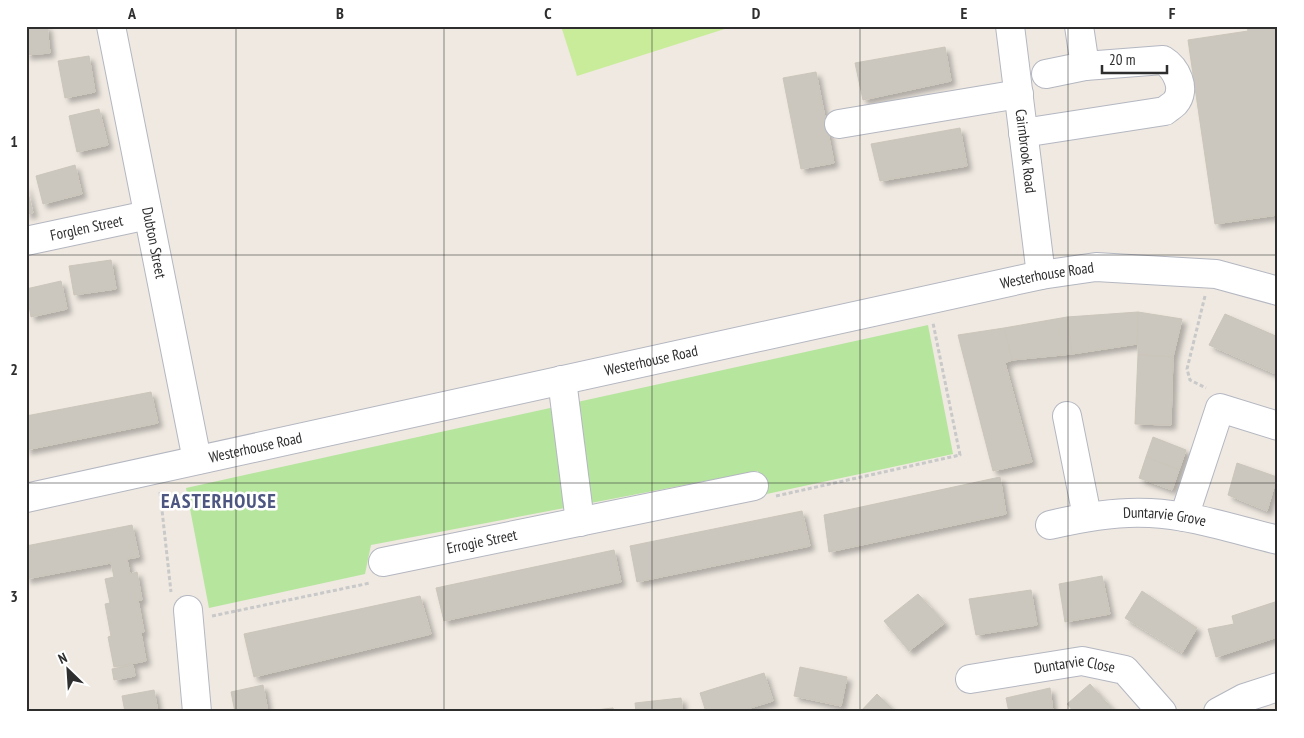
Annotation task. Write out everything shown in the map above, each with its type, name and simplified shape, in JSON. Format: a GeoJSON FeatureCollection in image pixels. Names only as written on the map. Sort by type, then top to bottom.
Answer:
{"type":"FeatureCollection","features":[{"type":"Feature","properties":{"kind":"street","name":"Dubton Street"},"geometry":{"type":"LineString","coordinates":[[111,26],[197,460]]}},
{"type":"Feature","properties":{"kind":"street","name":"Cairnbrook Road"},"geometry":{"type":"LineString","coordinates":[[1010,26],[1040,275]]}},
{"type":"Feature","properties":{"kind":"street"},"geometry":{"type":"LineString","coordinates":[[1079,26],[1085,66]]}},
{"type":"Feature","properties":{"kind":"street"},"geometry":{"type":"LineString","coordinates":[[1024,133],[1165,110],[1176,102],[1180,90],[1179,79],[1172,66],[1163,60],[1085,66],[1046,74]]}},
{"type":"Feature","properties":{"kind":"street"},"geometry":{"type":"LineString","coordinates":[[839,124],[1019,94]]}},
{"type":"Feature","properties":{"kind":"street","name":"Forglen Street"},"geometry":{"type":"LineString","coordinates":[[26,242],[148,215]]}},
{"type":"Feature","properties":{"kind":"street","name":"Westerhouse Road"},"geometry":{"type":"LineString","coordinates":[[26,498],[1040,275],[1096,268],[1211,274],[1278,291]]}},
{"type":"Feature","properties":{"kind":"street"},"geometry":{"type":"LineString","coordinates":[[562,380],[580,522]]}},
{"type":"Feature","properties":{"kind":"street"},"geometry":{"type":"LineString","coordinates":[[1184,517],[1220,408],[1278,426]]}},
{"type":"Feature","properties":{"kind":"street"},"geometry":{"type":"LineString","coordinates":[[1067,416],[1087,516]]}},
{"type":"Feature","properties":{"kind":"street","name":"Errogie Street"},"geometry":{"type":"LineString","coordinates":[[379,572],[580,522],[763,491]]}},
{"type":"Feature","properties":{"kind":"street","name":"Duntarvie Grove"},"geometry":{"type":"LineString","coordinates":[[1050,525],[1087,516],[1149,513],[1184,517],[1278,540]]}},
{"type":"Feature","properties":{"kind":"street"},"geometry":{"type":"LineString","coordinates":[[189,616],[197,712]]}},
{"type":"Feature","properties":{"kind":"street","name":"Duntarvie Close"},"geometry":{"type":"LineString","coordinates":[[970,679],[1082,661],[1125,670],[1162,712]]}},
{"type":"Feature","properties":{"kind":"street"},"geometry":{"type":"LineString","coordinates":[[1218,712],[1244,698],[1278,687]]}},
{"type":"Feature","properties":{"kind":"path"},"geometry":{"type":"LineString","coordinates":[[1211,274],[1187,369],[1190,380],[1220,396],[1220,408]]}},
{"type":"Feature","properties":{"kind":"path"},"geometry":{"type":"LineString","coordinates":[[763,491],[960,455],[928,300]]}},
{"type":"Feature","properties":{"kind":"path"},"geometry":{"type":"LineString","coordinates":[[158,469],[173,611],[189,616],[379,572]]}},
{"type":"Feature","properties":{"kind":"green space"},"geometry":{"type":"Polygon","coordinates":[[[561,26],[734,26],[577,76],[561,26]]]}},
{"type":"Feature","properties":{"kind":"green space"},"geometry":{"type":"Polygon","coordinates":[[[928,325],[953,454],[762,495],[758,471],[371,545],[365,574],[209,608],[186,488],[928,325]]]}},
{"type":"Feature","properties":{"kind":"building"},"geometry":{"type":"Polygon","coordinates":[[[26,26],[47,26],[50,53],[26,55],[26,26]]]}},
{"type":"Feature","properties":{"kind":"building"},"geometry":{"type":"Polygon","coordinates":[[[1247,26],[1278,26],[1278,215],[1215,224],[1188,40],[1248,31],[1247,26]]]}},
{"type":"Feature","properties":{"kind":"building"},"geometry":{"type":"Polygon","coordinates":[[[945,47],[951,81],[863,100],[855,63],[945,47]]]}},
{"type":"Feature","properties":{"kind":"building"},"geometry":{"type":"Polygon","coordinates":[[[89,56],[95,92],[65,98],[58,61],[89,56]]]}},
{"type":"Feature","properties":{"kind":"building"},"geometry":{"type":"Polygon","coordinates":[[[816,72],[834,163],[801,169],[783,78],[816,72]]]}},
{"type":"Feature","properties":{"kind":"building"},"geometry":{"type":"Polygon","coordinates":[[[99,109],[108,145],[77,152],[69,116],[99,109]]]}},
{"type":"Feature","properties":{"kind":"building"},"geometry":{"type":"Polygon","coordinates":[[[960,128],[967,166],[880,181],[871,144],[960,128]]]}},
{"type":"Feature","properties":{"kind":"building"},"geometry":{"type":"Polygon","coordinates":[[[75,165],[82,194],[43,204],[36,176],[75,165]]]}},
{"type":"Feature","properties":{"kind":"building"},"geometry":{"type":"Polygon","coordinates":[[[26,185],[33,213],[26,214],[26,185]]]}},
{"type":"Feature","properties":{"kind":"building"},"geometry":{"type":"Polygon","coordinates":[[[111,260],[116,289],[74,295],[69,266],[111,260]]]}},
{"type":"Feature","properties":{"kind":"building"},"geometry":{"type":"Polygon","coordinates":[[[61,281],[67,309],[31,317],[26,289],[61,281]]]}},
{"type":"Feature","properties":{"kind":"building"},"geometry":{"type":"Polygon","coordinates":[[[1138,312],[1137,344],[1072,354],[1067,317],[1138,312]]]}},
{"type":"Feature","properties":{"kind":"building"},"geometry":{"type":"Polygon","coordinates":[[[1138,312],[1182,319],[1173,357],[1138,355],[1138,312]]]}},
{"type":"Feature","properties":{"kind":"building"},"geometry":{"type":"Polygon","coordinates":[[[1225,314],[1278,337],[1278,375],[1209,345],[1225,314]]]}},
{"type":"Feature","properties":{"kind":"building"},"geometry":{"type":"Polygon","coordinates":[[[1067,317],[1072,354],[1012,360],[1004,328],[1067,317]]]}},
{"type":"Feature","properties":{"kind":"building"},"geometry":{"type":"Polygon","coordinates":[[[1004,328],[1012,360],[1005,363],[1032,462],[993,471],[958,335],[1004,328]]]}},
{"type":"Feature","properties":{"kind":"building"},"geometry":{"type":"Polygon","coordinates":[[[1138,355],[1173,357],[1171,425],[1135,424],[1138,355]]]}},
{"type":"Feature","properties":{"kind":"building"},"geometry":{"type":"Polygon","coordinates":[[[151,392],[158,423],[26,450],[26,416],[151,392]]]}},
{"type":"Feature","properties":{"kind":"building"},"geometry":{"type":"Polygon","coordinates":[[[1153,437],[1186,450],[1179,470],[1146,457],[1153,437]]]}},
{"type":"Feature","properties":{"kind":"building"},"geometry":{"type":"Polygon","coordinates":[[[1146,457],[1179,470],[1172,490],[1139,478],[1146,457]]]}},
{"type":"Feature","properties":{"kind":"building"},"geometry":{"type":"Polygon","coordinates":[[[1237,463],[1277,477],[1267,511],[1228,495],[1237,463]]]}},
{"type":"Feature","properties":{"kind":"building"},"geometry":{"type":"Polygon","coordinates":[[[1000,477],[1006,514],[829,552],[824,515],[1000,477]]]}},
{"type":"Feature","properties":{"kind":"building"},"geometry":{"type":"Polygon","coordinates":[[[802,511],[810,546],[637,582],[630,546],[802,511]]]}},
{"type":"Feature","properties":{"kind":"building"},"geometry":{"type":"Polygon","coordinates":[[[132,525],[139,557],[127,559],[130,574],[137,572],[142,600],[138,600],[144,632],[141,633],[146,661],[114,667],[108,637],[111,636],[105,604],[110,603],[105,579],[114,577],[111,563],[26,579],[26,546],[132,525]]]}},
{"type":"Feature","properties":{"kind":"building"},"geometry":{"type":"Polygon","coordinates":[[[614,550],[621,582],[444,621],[436,588],[614,550]]]}},
{"type":"Feature","properties":{"kind":"building"},"geometry":{"type":"Polygon","coordinates":[[[1102,576],[1110,614],[1065,622],[1059,584],[1102,576]]]}},
{"type":"Feature","properties":{"kind":"building"},"geometry":{"type":"Polygon","coordinates":[[[1031,590],[1037,625],[976,635],[969,599],[1031,590]]]}},
{"type":"Feature","properties":{"kind":"building"},"geometry":{"type":"Polygon","coordinates":[[[1142,591],[1197,628],[1182,653],[1125,618],[1142,591]]]}},
{"type":"Feature","properties":{"kind":"building"},"geometry":{"type":"Polygon","coordinates":[[[918,594],[945,623],[909,651],[884,621],[918,594]]]}},
{"type":"Feature","properties":{"kind":"building"},"geometry":{"type":"Polygon","coordinates":[[[420,596],[431,634],[254,677],[244,634],[420,596]]]}},
{"type":"Feature","properties":{"kind":"building"},"geometry":{"type":"Polygon","coordinates":[[[1278,601],[1278,637],[1216,657],[1208,629],[1234,624],[1232,616],[1278,601]]]}},
{"type":"Feature","properties":{"kind":"building"},"geometry":{"type":"Polygon","coordinates":[[[133,665],[135,676],[114,680],[112,669],[133,665]]]}},
{"type":"Feature","properties":{"kind":"building"},"geometry":{"type":"Polygon","coordinates":[[[800,667],[847,677],[841,706],[794,696],[800,667]]]}},
{"type":"Feature","properties":{"kind":"building"},"geometry":{"type":"Polygon","coordinates":[[[764,673],[773,701],[737,712],[706,712],[700,693],[764,673]]]}},
{"type":"Feature","properties":{"kind":"building"},"geometry":{"type":"Polygon","coordinates":[[[1090,684],[1115,712],[1074,712],[1067,704],[1090,684]]]}},
{"type":"Feature","properties":{"kind":"building"},"geometry":{"type":"Polygon","coordinates":[[[263,685],[268,712],[235,712],[231,692],[263,685]]]}},
{"type":"Feature","properties":{"kind":"building"},"geometry":{"type":"Polygon","coordinates":[[[1050,688],[1053,712],[1009,712],[1006,698],[1050,688]]]}},
{"type":"Feature","properties":{"kind":"building"},"geometry":{"type":"Polygon","coordinates":[[[154,690],[158,712],[125,712],[122,696],[154,690]]]}},
{"type":"Feature","properties":{"kind":"building"},"geometry":{"type":"Polygon","coordinates":[[[877,694],[895,712],[860,712],[877,694]]]}},
{"type":"Feature","properties":{"kind":"building"},"geometry":{"type":"Polygon","coordinates":[[[681,698],[683,712],[636,712],[635,703],[681,698]]]}},
{"type":"Feature","properties":{"kind":"building"},"geometry":{"type":"Polygon","coordinates":[[[613,708],[614,712],[577,712],[613,708]]]}},
{"type":"Feature","properties":{"kind":"district","name":"EASTERHOUSE"},"geometry":{"type":"Point","coordinates":[219,501]}}]}
